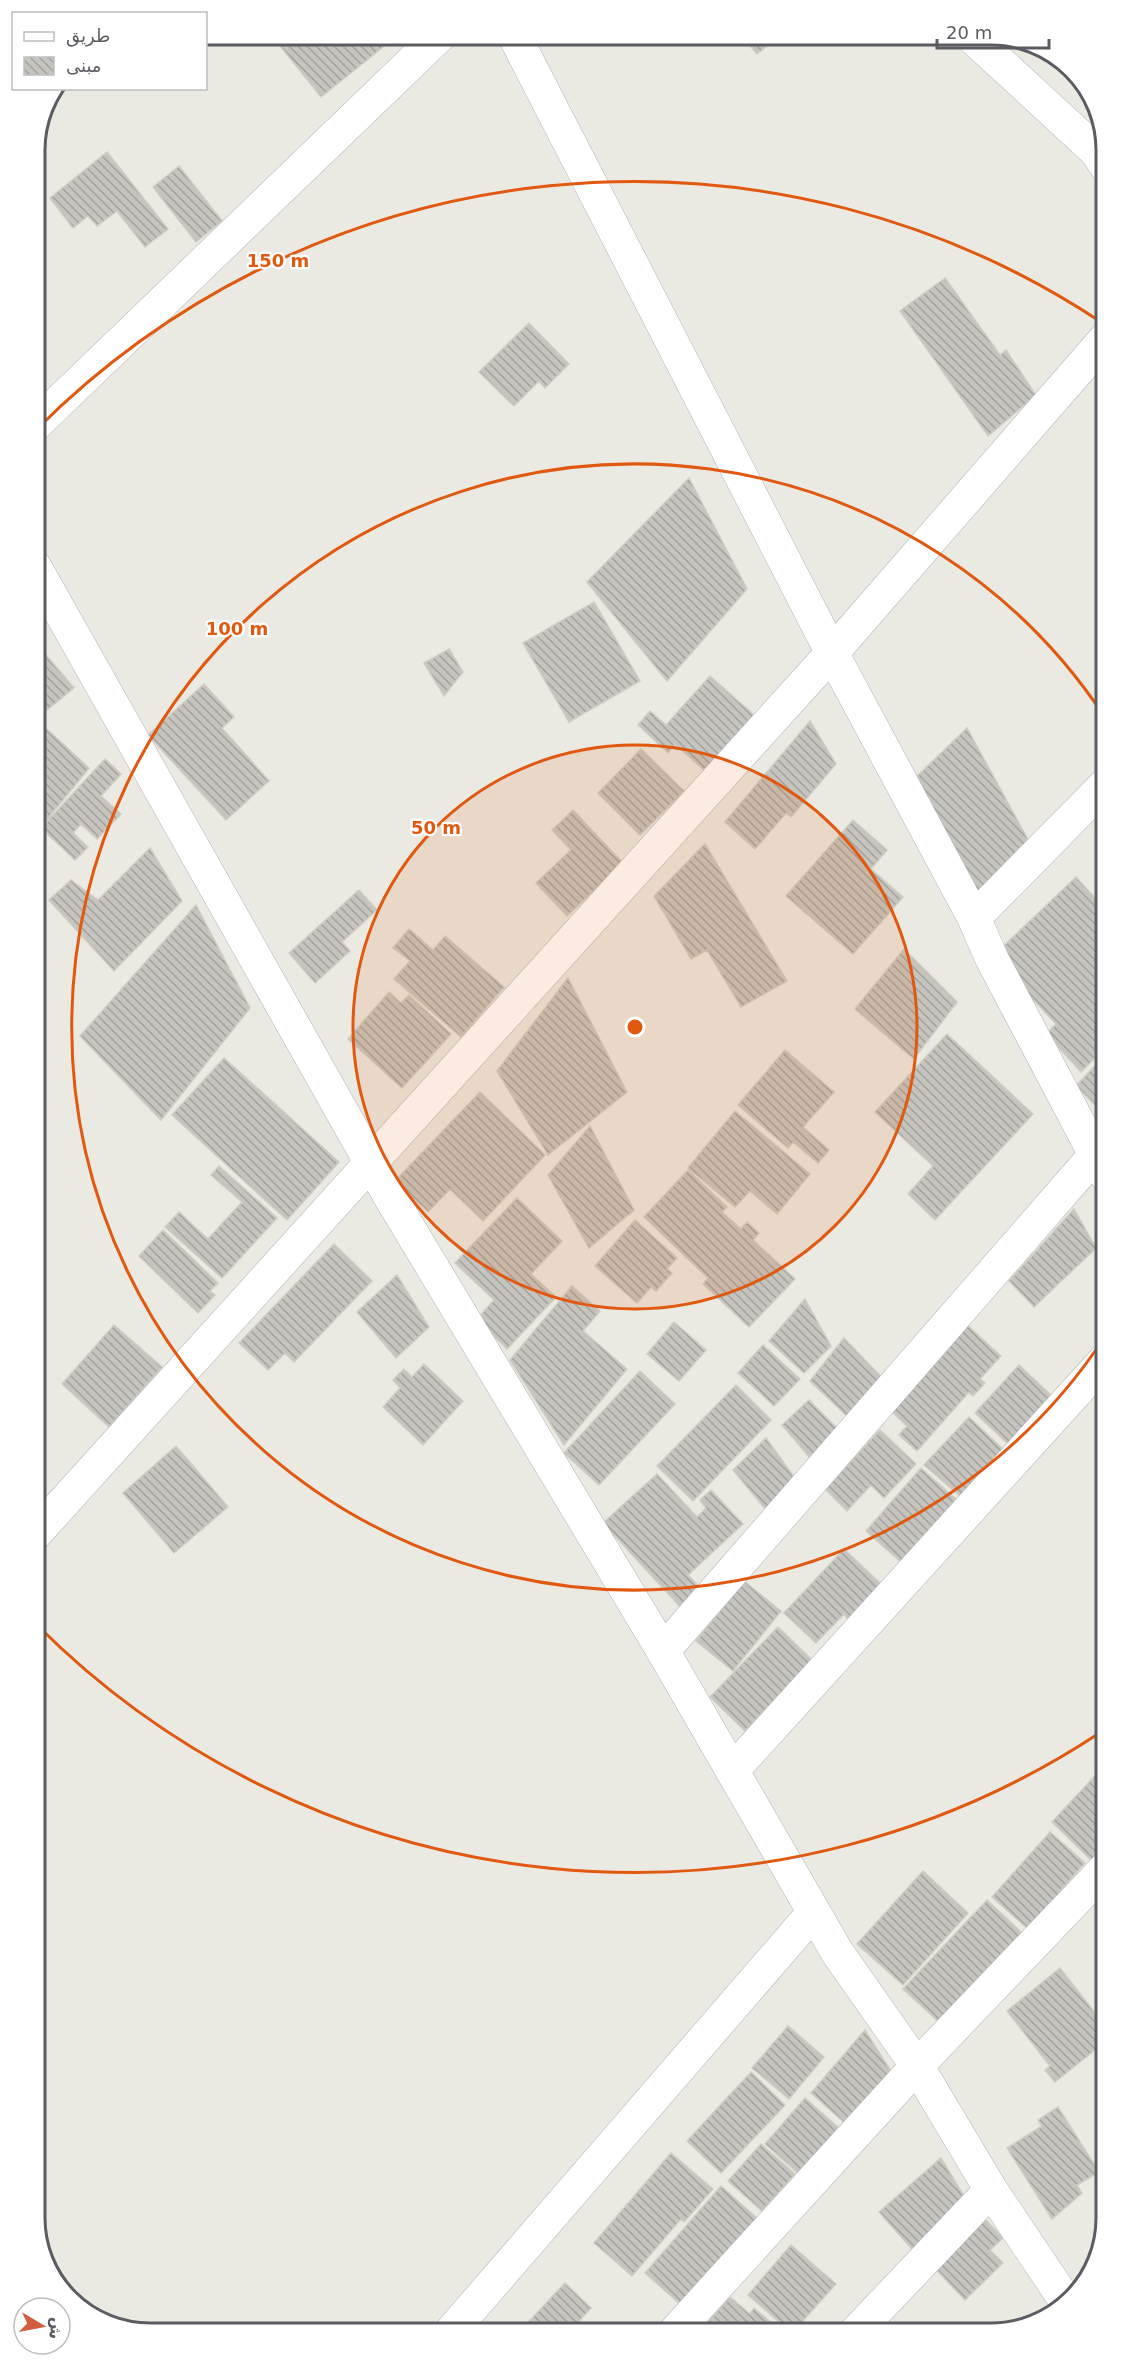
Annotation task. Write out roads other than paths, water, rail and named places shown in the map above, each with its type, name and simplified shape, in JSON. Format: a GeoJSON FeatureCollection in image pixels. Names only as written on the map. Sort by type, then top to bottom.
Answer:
{"type":"FeatureCollection","features":[{"type":"Feature","properties":{"kind":"street"},"geometry":{"type":"LineString","coordinates":[[45,415],[430,45]]}},
{"type":"Feature","properties":{"kind":"street"},"geometry":{"type":"LineString","coordinates":[[519,45],[832,653],[974,918],[992,959],[1096,1155]]}},
{"type":"Feature","properties":{"kind":"street"},"geometry":{"type":"LineString","coordinates":[[981,45],[1096,151]]}},
{"type":"Feature","properties":{"kind":"street"},"geometry":{"type":"LineString","coordinates":[[45,1523],[832,653],[1096,351]]}},
{"type":"Feature","properties":{"kind":"street"},"geometry":{"type":"LineString","coordinates":[[45,585],[371,1162],[663,1651],[837,1952],[917,2066],[991,2190],[1062,2295]]}},
{"type":"Feature","properties":{"kind":"street"},"geometry":{"type":"LineString","coordinates":[[974,918],[1096,795]]}},
{"type":"Feature","properties":{"kind":"street"},"geometry":{"type":"LineString","coordinates":[[663,1651],[1096,1170]]}},
{"type":"Feature","properties":{"kind":"street"},"geometry":{"type":"LineString","coordinates":[[732,1771],[1096,1371]]}},
{"type":"Feature","properties":{"kind":"street"},"geometry":{"type":"LineString","coordinates":[[683,2323],[917,2066],[1096,1879]]}},
{"type":"Feature","properties":{"kind":"street"},"geometry":{"type":"LineString","coordinates":[[459,2323],[814,1912]]}},
{"type":"Feature","properties":{"kind":"street"},"geometry":{"type":"LineString","coordinates":[[865,2323],[991,2190]]}}]}
